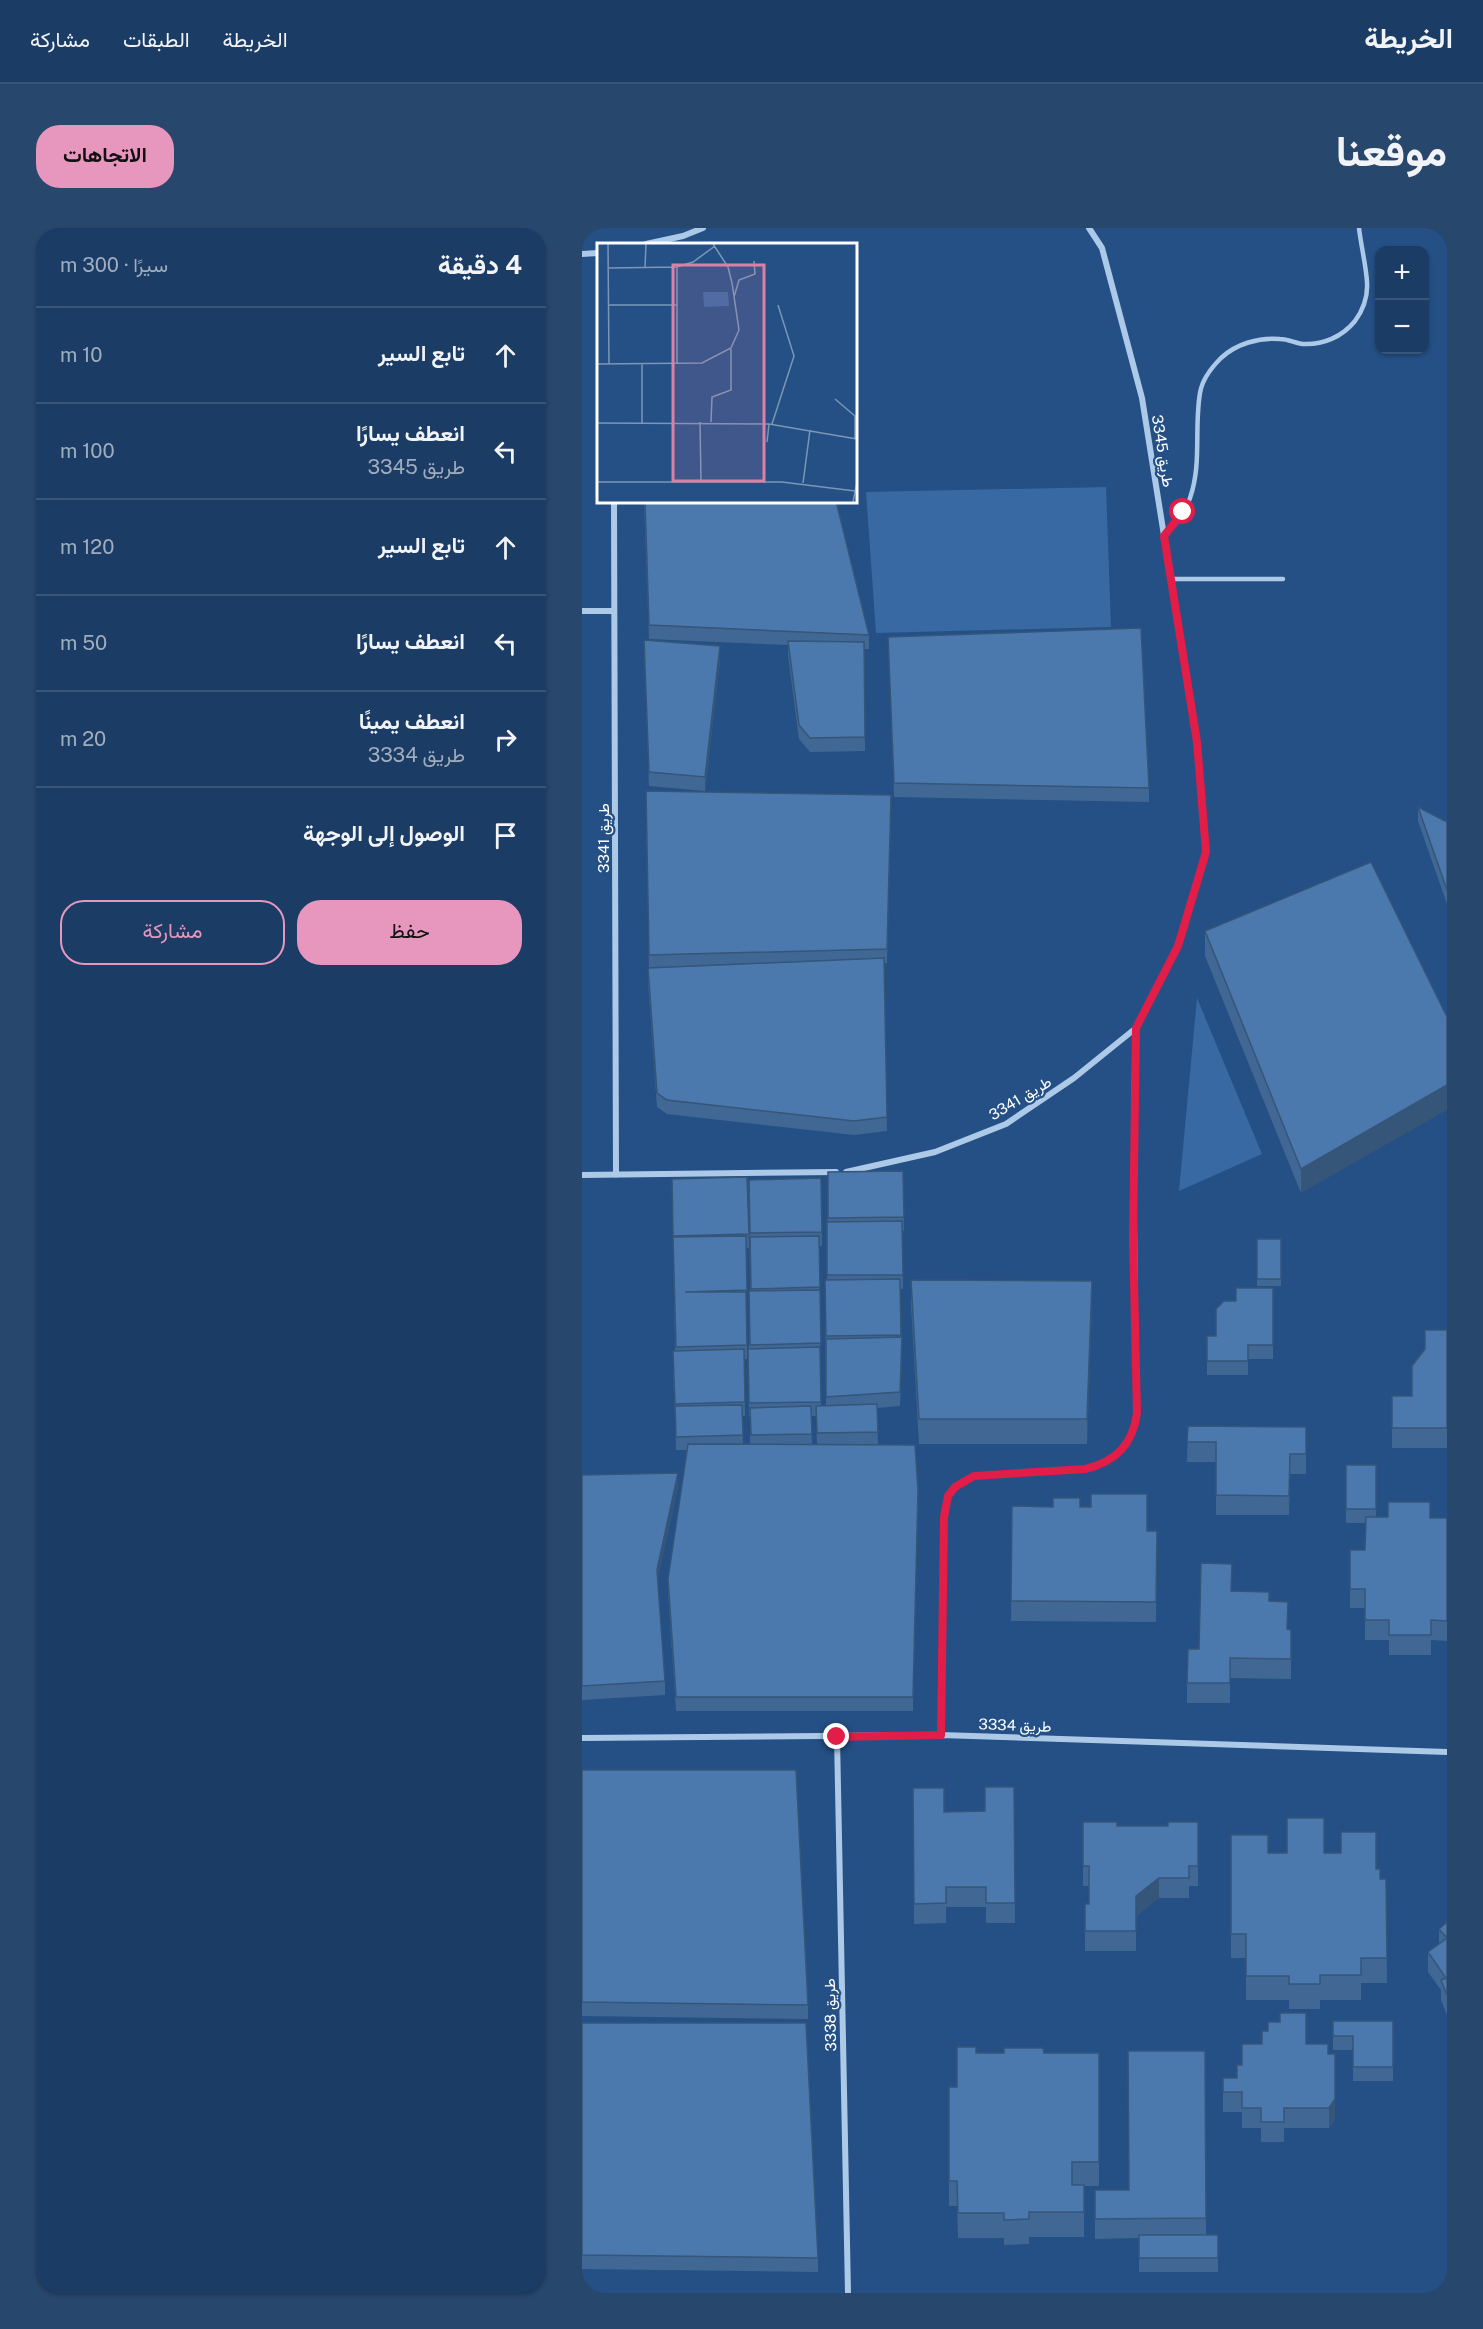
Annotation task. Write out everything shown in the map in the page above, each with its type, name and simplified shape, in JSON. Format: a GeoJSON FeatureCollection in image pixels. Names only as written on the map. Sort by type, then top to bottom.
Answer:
{"type":"FeatureCollection","features":[{"type":"Feature","properties":{"kind":"street"},"geometry":{"type":"LineString","coordinates":[[651,243],[683,236],[703,228]]}},
{"type":"Feature","properties":{"kind":"street","name":"طريق 3345"},"geometry":{"type":"LineString","coordinates":[[1089,228],[1102,248],[1142,398],[1197,742],[1206,852],[1178,946],[1136,1028]]}},
{"type":"Feature","properties":{"kind":"street"},"geometry":{"type":"LineString","coordinates":[[582,254],[597,253]]}},
{"type":"Feature","properties":{"kind":"street","name":"طريق 3341"},"geometry":{"type":"LineString","coordinates":[[614,502],[616,1175]]}},
{"type":"Feature","properties":{"kind":"street"},"geometry":{"type":"LineString","coordinates":[[582,611],[614,611]]}},
{"type":"Feature","properties":{"kind":"street"},"geometry":{"type":"LineString","coordinates":[[941,1735],[944,1517],[948,1496],[955,1487],[974,1476],[1085,1469],[1099,1466],[1122,1451],[1135,1427],[1137,1413],[1133,1109],[1136,1028]]}},
{"type":"Feature","properties":{"kind":"street","name":"طريق 3341"},"geometry":{"type":"LineString","coordinates":[[582,1175],[851,1172],[935,1152],[1006,1124],[1074,1078],[1136,1028]]}},
{"type":"Feature","properties":{"kind":"street","name":"طريق 3334"},"geometry":{"type":"LineString","coordinates":[[582,1738],[941,1735],[1447,1752]]}},
{"type":"Feature","properties":{"kind":"street","name":"طريق 3338"},"geometry":{"type":"LineString","coordinates":[[837,1737],[848,2293]]}},
{"type":"Feature","properties":{"kind":"lane"},"geometry":{"type":"LineString","coordinates":[[1164,536],[1183,512],[1190,498],[1197,458],[1200,392],[1209,372],[1222,357],[1240,345],[1260,339],[1282,339],[1302,344],[1319,343],[1335,338],[1349,328],[1359,315],[1366,300],[1368,283],[1359,228]]}},
{"type":"Feature","properties":{"kind":"lane"},"geometry":{"type":"LineString","coordinates":[[1171,579],[1283,579]]}},
{"type":"Feature","properties":{"kind":"shaded area"},"geometry":{"type":"Polygon","coordinates":[[[1106,487],[1111,627],[876,633],[866,492],[1106,487]]]}},
{"type":"Feature","properties":{"kind":"shaded area"},"geometry":{"type":"Polygon","coordinates":[[[1197,998],[1262,1154],[1179,1191],[1197,998]]]}},
{"type":"Feature","properties":{"kind":"building"},"geometry":{"type":"Polygon","coordinates":[[[645,502],[836,502],[869,635],[649,625],[645,502]]]}},
{"type":"Feature","properties":{"kind":"building"},"geometry":{"type":"Polygon","coordinates":[[[1141,628],[1149,788],[894,783],[888,637],[1141,628]]]}},
{"type":"Feature","properties":{"kind":"building"},"geometry":{"type":"Polygon","coordinates":[[[644,640],[720,646],[705,777],[649,772],[644,640]]]}},
{"type":"Feature","properties":{"kind":"building"},"geometry":{"type":"Polygon","coordinates":[[[788,641],[864,642],[865,737],[810,738],[799,725],[788,641]]]}},
{"type":"Feature","properties":{"kind":"building"},"geometry":{"type":"Polygon","coordinates":[[[646,791],[891,795],[887,949],[649,955],[646,791]]]}},
{"type":"Feature","properties":{"kind":"building"},"geometry":{"type":"Polygon","coordinates":[[[1418,807],[1447,822],[1447,890],[1418,807]]]}},
{"type":"Feature","properties":{"kind":"building"},"geometry":{"type":"Polygon","coordinates":[[[1371,862],[1447,1017],[1447,1085],[1301,1169],[1205,931],[1371,862]]]}},
{"type":"Feature","properties":{"kind":"building"},"geometry":{"type":"Polygon","coordinates":[[[884,958],[887,1117],[854,1121],[667,1100],[657,1093],[648,968],[884,958]]]}},
{"type":"Feature","properties":{"kind":"building"},"geometry":{"type":"Polygon","coordinates":[[[903,1171],[904,1217],[828,1218],[828,1172],[903,1171]]]}},
{"type":"Feature","properties":{"kind":"building"},"geometry":{"type":"Polygon","coordinates":[[[747,1177],[749,1234],[673,1236],[672,1179],[747,1177]]]}},
{"type":"Feature","properties":{"kind":"building"},"geometry":{"type":"Polygon","coordinates":[[[821,1178],[822,1232],[750,1233],[749,1180],[821,1178]]]}},
{"type":"Feature","properties":{"kind":"building"},"geometry":{"type":"Polygon","coordinates":[[[902,1221],[903,1275],[827,1275],[827,1222],[902,1221]]]}},
{"type":"Feature","properties":{"kind":"building"},"geometry":{"type":"Polygon","coordinates":[[[746,1236],[747,1290],[685,1292],[746,1292],[747,1345],[676,1347],[673,1237],[746,1236]]]}},
{"type":"Feature","properties":{"kind":"building"},"geometry":{"type":"Polygon","coordinates":[[[819,1236],[820,1287],[751,1289],[750,1237],[819,1236]]]}},
{"type":"Feature","properties":{"kind":"building"},"geometry":{"type":"Polygon","coordinates":[[[1257,1239],[1281,1239],[1281,1279],[1257,1279],[1257,1239]]]}},
{"type":"Feature","properties":{"kind":"building"},"geometry":{"type":"Polygon","coordinates":[[[900,1279],[901,1335],[826,1336],[825,1280],[900,1279]]]}},
{"type":"Feature","properties":{"kind":"building"},"geometry":{"type":"Polygon","coordinates":[[[911,1280],[1092,1281],[1087,1419],[919,1419],[911,1280]]]}},
{"type":"Feature","properties":{"kind":"building"},"geometry":{"type":"Polygon","coordinates":[[[1236,1288],[1273,1288],[1273,1345],[1248,1345],[1248,1361],[1207,1361],[1207,1336],[1216,1336],[1216,1309],[1224,1301],[1236,1301],[1236,1288]]]}},
{"type":"Feature","properties":{"kind":"building"},"geometry":{"type":"Polygon","coordinates":[[[820,1290],[821,1343],[750,1345],[749,1291],[820,1290]]]}},
{"type":"Feature","properties":{"kind":"building"},"geometry":{"type":"Polygon","coordinates":[[[1425,1330],[1447,1330],[1447,1428],[1392,1428],[1392,1396],[1412,1396],[1412,1366],[1425,1349],[1425,1330]]]}},
{"type":"Feature","properties":{"kind":"building"},"geometry":{"type":"Polygon","coordinates":[[[902,1337],[900,1392],[826,1397],[826,1339],[902,1337]]]}},
{"type":"Feature","properties":{"kind":"building"},"geometry":{"type":"Polygon","coordinates":[[[820,1347],[821,1402],[749,1403],[748,1349],[820,1347]]]}},
{"type":"Feature","properties":{"kind":"building"},"geometry":{"type":"Polygon","coordinates":[[[744,1349],[745,1402],[675,1404],[673,1351],[744,1349]]]}},
{"type":"Feature","properties":{"kind":"building"},"geometry":{"type":"Polygon","coordinates":[[[877,1404],[878,1432],[817,1433],[816,1406],[877,1404]]]}},
{"type":"Feature","properties":{"kind":"building"},"geometry":{"type":"Polygon","coordinates":[[[742,1405],[743,1435],[676,1437],[675,1406],[742,1405]]]}},
{"type":"Feature","properties":{"kind":"building"},"geometry":{"type":"Polygon","coordinates":[[[811,1406],[812,1434],[751,1435],[750,1408],[811,1406]]]}},
{"type":"Feature","properties":{"kind":"building"},"geometry":{"type":"Polygon","coordinates":[[[1188,1426],[1306,1427],[1306,1454],[1290,1454],[1289,1496],[1216,1495],[1216,1442],[1187,1442],[1188,1426]]]}},
{"type":"Feature","properties":{"kind":"building"},"geometry":{"type":"Polygon","coordinates":[[[688,1444],[915,1445],[918,1490],[913,1697],[676,1697],[668,1579],[688,1444]]]}},
{"type":"Feature","properties":{"kind":"building"},"geometry":{"type":"Polygon","coordinates":[[[1346,1465],[1376,1465],[1376,1509],[1346,1509],[1346,1465]]]}},
{"type":"Feature","properties":{"kind":"building"},"geometry":{"type":"Polygon","coordinates":[[[678,1473],[657,1570],[665,1681],[582,1686],[582,1475],[678,1473]]]}},
{"type":"Feature","properties":{"kind":"building"},"geometry":{"type":"Polygon","coordinates":[[[1091,1494],[1147,1494],[1147,1531],[1157,1531],[1156,1602],[1011,1601],[1012,1506],[1053,1507],[1053,1498],[1080,1498],[1080,1507],[1091,1507],[1091,1494]]]}},
{"type":"Feature","properties":{"kind":"building"},"geometry":{"type":"Polygon","coordinates":[[[1388,1502],[1430,1502],[1430,1518],[1447,1518],[1447,1621],[1431,1620],[1431,1635],[1389,1635],[1389,1620],[1365,1620],[1365,1589],[1350,1589],[1350,1550],[1365,1550],[1366,1517],[1388,1517],[1388,1502]]]}},
{"type":"Feature","properties":{"kind":"building"},"geometry":{"type":"Polygon","coordinates":[[[1201,1563],[1232,1564],[1231,1591],[1269,1592],[1269,1601],[1288,1602],[1287,1629],[1291,1630],[1291,1659],[1230,1658],[1230,1683],[1187,1683],[1188,1649],[1199,1649],[1201,1563]]]}},
{"type":"Feature","properties":{"kind":"building"},"geometry":{"type":"Polygon","coordinates":[[[582,1770],[796,1770],[808,2005],[582,2002],[582,1770]]]}},
{"type":"Feature","properties":{"kind":"building"},"geometry":{"type":"Polygon","coordinates":[[[985,1787],[1014,1787],[1015,1903],[986,1903],[986,1887],[946,1887],[946,1903],[914,1904],[913,1788],[944,1788],[944,1812],[985,1811],[985,1787]]]}},
{"type":"Feature","properties":{"kind":"building"},"geometry":{"type":"Polygon","coordinates":[[[1287,1818],[1324,1818],[1324,1853],[1341,1853],[1341,1832],[1376,1832],[1376,1869],[1380,1869],[1380,1879],[1386,1879],[1387,1958],[1361,1958],[1361,1975],[1320,1975],[1320,1984],[1289,1984],[1289,1976],[1246,1976],[1246,1934],[1231,1934],[1231,1835],[1268,1835],[1268,1853],[1287,1853],[1287,1818]]]}},
{"type":"Feature","properties":{"kind":"building"},"geometry":{"type":"Polygon","coordinates":[[[1083,1822],[1117,1822],[1117,1826],[1168,1826],[1168,1822],[1198,1822],[1198,1866],[1189,1866],[1189,1878],[1159,1878],[1136,1896],[1136,1931],[1085,1931],[1085,1904],[1089,1904],[1089,1866],[1083,1866],[1083,1822]]]}},
{"type":"Feature","properties":{"kind":"building"},"geometry":{"type":"Polygon","coordinates":[[[1447,1922],[1447,1938],[1439,1929],[1447,1922]]]}},
{"type":"Feature","properties":{"kind":"building"},"geometry":{"type":"Polygon","coordinates":[[[1447,1938],[1447,1995],[1441,1980],[1446,1978],[1428,1952],[1447,1938]]]}},
{"type":"Feature","properties":{"kind":"building"},"geometry":{"type":"Polygon","coordinates":[[[1280,2013],[1306,2013],[1306,2044],[1328,2044],[1328,2054],[1335,2054],[1335,2099],[1329,2108],[1284,2108],[1284,2122],[1261,2122],[1261,2108],[1242,2108],[1242,2092],[1223,2092],[1223,2078],[1237,2078],[1237,2065],[1242,2065],[1242,2044],[1262,2044],[1262,2031],[1268,2031],[1268,2022],[1280,2022],[1280,2013]]]}},
{"type":"Feature","properties":{"kind":"building"},"geometry":{"type":"Polygon","coordinates":[[[1333,2021],[1393,2021],[1393,2067],[1353,2067],[1353,2036],[1333,2036],[1333,2021]]]}},
{"type":"Feature","properties":{"kind":"building"},"geometry":{"type":"Polygon","coordinates":[[[582,2023],[806,2023],[818,2258],[582,2255],[582,2023]]]}},
{"type":"Feature","properties":{"kind":"building"},"geometry":{"type":"Polygon","coordinates":[[[957,2047],[976,2047],[976,2053],[1004,2053],[1004,2048],[1043,2048],[1044,2053],[1099,2053],[1099,2162],[1072,2162],[1072,2185],[1084,2185],[1084,2212],[1029,2212],[1029,2219],[1004,2220],[1004,2213],[958,2213],[957,2181],[949,2181],[949,2087],[957,2087],[957,2047]]]}},
{"type":"Feature","properties":{"kind":"building"},"geometry":{"type":"Polygon","coordinates":[[[1128,2051],[1205,2051],[1206,2218],[1095,2219],[1095,2190],[1129,2190],[1128,2051]]]}},
{"type":"Feature","properties":{"kind":"building"},"geometry":{"type":"Polygon","coordinates":[[[1139,2235],[1218,2235],[1218,2258],[1139,2258],[1139,2235]]]}},
{"type":"Feature","properties":{"kind":"route"},"geometry":{"type":"LineString","coordinates":[[837,1737],[941,1735],[944,1517],[948,1496],[955,1487],[974,1476],[1085,1469],[1099,1466],[1122,1451],[1135,1427],[1137,1413],[1133,1109],[1136,1028],[1178,946],[1206,852],[1197,742],[1164,536],[1183,512]]}}]}
